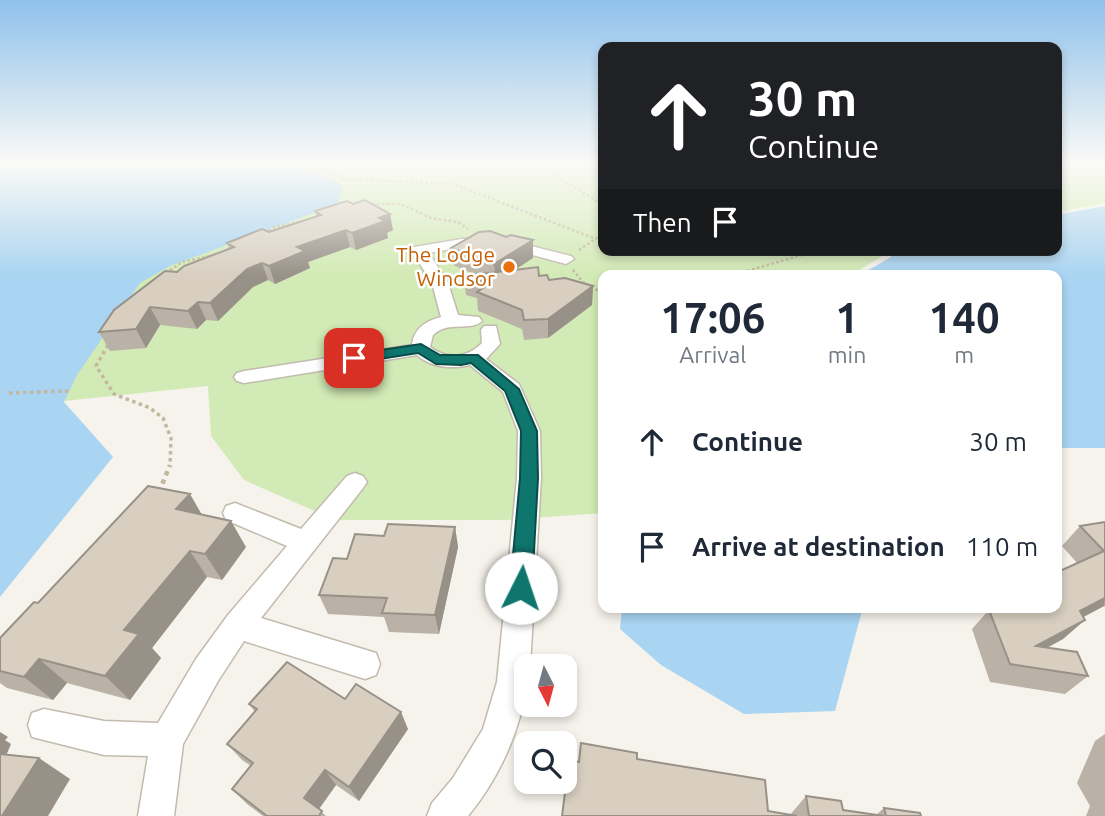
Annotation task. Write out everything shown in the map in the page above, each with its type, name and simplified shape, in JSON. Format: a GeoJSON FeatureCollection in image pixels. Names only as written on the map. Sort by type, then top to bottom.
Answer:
{"type":"FeatureCollection","features":[{"type":"Feature","properties":{"kind":"street"},"geometry":{"type":"LineString","coordinates":[[450,320],[447,297],[434,270],[419,250],[499,242],[566,259]]}},
{"type":"Feature","properties":{"kind":"street"},"geometry":{"type":"LineString","coordinates":[[244,377],[421,349],[436,359],[461,361],[473,358],[491,344],[481,326],[450,320],[429,328],[423,334],[421,349]]}},
{"type":"Feature","properties":{"kind":"street"},"geometry":{"type":"LineString","coordinates":[[445,816],[466,791],[497,736],[513,682],[529,478],[529,431],[512,389],[473,358]]}},
{"type":"Feature","properties":{"kind":"street"},"geometry":{"type":"LineString","coordinates":[[156,816],[167,740],[208,670],[239,625],[355,482]]}},
{"type":"Feature","properties":{"kind":"street"},"geometry":{"type":"LineString","coordinates":[[235,513],[307,542]]}},
{"type":"Feature","properties":{"kind":"street"},"geometry":{"type":"LineString","coordinates":[[239,625],[365,664]]}},
{"type":"Feature","properties":{"kind":"street"},"geometry":{"type":"LineString","coordinates":[[44,725],[104,738],[167,740]]}},
{"type":"Feature","properties":{"kind":"path"},"geometry":{"type":"LineString","coordinates":[[503,201],[596,239]]}},
{"type":"Feature","properties":{"kind":"path"},"geometry":{"type":"LineString","coordinates":[[360,205],[386,202],[401,204],[431,218],[458,222],[470,231],[470,243]]}},
{"type":"Feature","properties":{"kind":"path"},"geometry":{"type":"LineString","coordinates":[[259,237],[275,227],[308,222]]}},
{"type":"Feature","properties":{"kind":"path"},"geometry":{"type":"LineString","coordinates":[[596,239],[566,259],[583,282],[598,291]]}},
{"type":"Feature","properties":{"kind":"path"},"geometry":{"type":"LineString","coordinates":[[162,276],[182,262],[216,255]]}},
{"type":"Feature","properties":{"kind":"path"},"geometry":{"type":"LineString","coordinates":[[750,270],[798,256]]}},
{"type":"Feature","properties":{"kind":"path"},"geometry":{"type":"LineString","coordinates":[[112,340],[96,366],[108,388],[115,394],[155,411],[172,435],[171,460],[163,487],[156,496]]}},
{"type":"Feature","properties":{"kind":"path"},"geometry":{"type":"LineString","coordinates":[[9,393],[69,391]]}},
{"type":"Feature","properties":{"kind":"green space"},"geometry":{"type":"Polygon","coordinates":[[[186,201],[598,201],[598,256],[882,256],[859,270],[598,270],[598,513],[505,520],[335,520],[244,480],[211,436],[208,386],[16,406],[186,201]]]}},
{"type":"Feature","properties":{"kind":"green space"},"geometry":{"type":"Polygon","coordinates":[[[1062,201],[1105,203],[1062,211],[1062,201]]]}},
{"type":"Feature","properties":{"kind":"water"},"geometry":{"type":"Polygon","coordinates":[[[0,201],[339,201],[338,204],[170,266],[140,283],[77,375],[64,402],[113,457],[0,597],[0,201]]]}},
{"type":"Feature","properties":{"kind":"water"},"geometry":{"type":"Polygon","coordinates":[[[1105,206],[1105,448],[1062,448],[1062,270],[869,270],[891,256],[1062,256],[1062,214],[1105,206]]]}},
{"type":"Feature","properties":{"kind":"water"},"geometry":{"type":"Polygon","coordinates":[[[621,613],[861,613],[835,711],[744,714],[661,665],[620,629],[621,613]]]}},
{"type":"Feature","properties":{"kind":"building"},"geometry":{"type":"Polygon","coordinates":[[[347,201],[353,204],[367,201],[390,214],[379,218],[385,221],[352,233],[346,230],[297,247],[305,251],[269,266],[262,263],[247,269],[210,303],[198,302],[188,311],[150,307],[136,329],[99,332],[114,310],[165,271],[177,272],[184,266],[234,247],[227,243],[262,229],[269,232],[321,215],[315,211],[347,201]]]}},
{"type":"Feature","properties":{"kind":"building"},"geometry":{"type":"Polygon","coordinates":[[[490,231],[506,237],[511,235],[533,240],[494,264],[451,248],[479,232],[490,231]]]}},
{"type":"Feature","properties":{"kind":"building"},"geometry":{"type":"Polygon","coordinates":[[[538,267],[539,276],[547,275],[549,280],[565,278],[593,286],[548,319],[524,320],[522,310],[477,292],[489,284],[464,276],[538,267]]]}},
{"type":"Feature","properties":{"kind":"building"},"geometry":{"type":"Polygon","coordinates":[[[148,486],[190,494],[176,509],[231,521],[205,554],[190,551],[124,630],[139,634],[105,676],[39,659],[24,677],[0,671],[0,638],[34,602],[38,603],[148,486]]]}},
{"type":"Feature","properties":{"kind":"building"},"geometry":{"type":"Polygon","coordinates":[[[1105,522],[1105,598],[1080,611],[1085,620],[1036,646],[1077,652],[1088,676],[1010,664],[990,613],[1062,613],[1062,570],[1104,551],[1080,526],[1105,522]]]}},
{"type":"Feature","properties":{"kind":"building"},"geometry":{"type":"Polygon","coordinates":[[[388,524],[455,527],[435,615],[382,613],[387,598],[319,595],[333,558],[347,559],[355,534],[384,536],[388,524]]]}},
{"type":"Feature","properties":{"kind":"building"},"geometry":{"type":"Polygon","coordinates":[[[287,662],[345,699],[356,684],[401,712],[349,787],[325,770],[304,798],[322,811],[319,816],[267,816],[232,789],[253,763],[227,744],[257,709],[249,704],[287,662]]]}},
{"type":"Feature","properties":{"kind":"building"},"geometry":{"type":"Polygon","coordinates":[[[581,743],[637,753],[637,759],[765,780],[768,811],[797,816],[562,816],[565,794],[577,794],[581,743]]]}},
{"type":"Feature","properties":{"kind":"building"},"geometry":{"type":"Polygon","coordinates":[[[0,754],[39,758],[2,816],[0,816],[0,754]]]}},
{"type":"Feature","properties":{"kind":"building"},"geometry":{"type":"Polygon","coordinates":[[[806,796],[841,801],[843,810],[884,816],[809,816],[806,796]]]}},
{"type":"Feature","properties":{"kind":"building"},"geometry":{"type":"Polygon","coordinates":[[[884,808],[920,813],[921,816],[886,816],[884,808]]]}},
{"type":"Feature","properties":{"kind":"place","name":"The Lodge Windsor"},"geometry":{"type":"Point","coordinates":[509,267]}},
{"type":"Feature","properties":{"kind":"route"},"geometry":{"type":"LineString","coordinates":[[354,358],[421,349],[436,359],[461,361],[473,358],[512,389],[529,431],[529,478],[521,588]]}}]}
